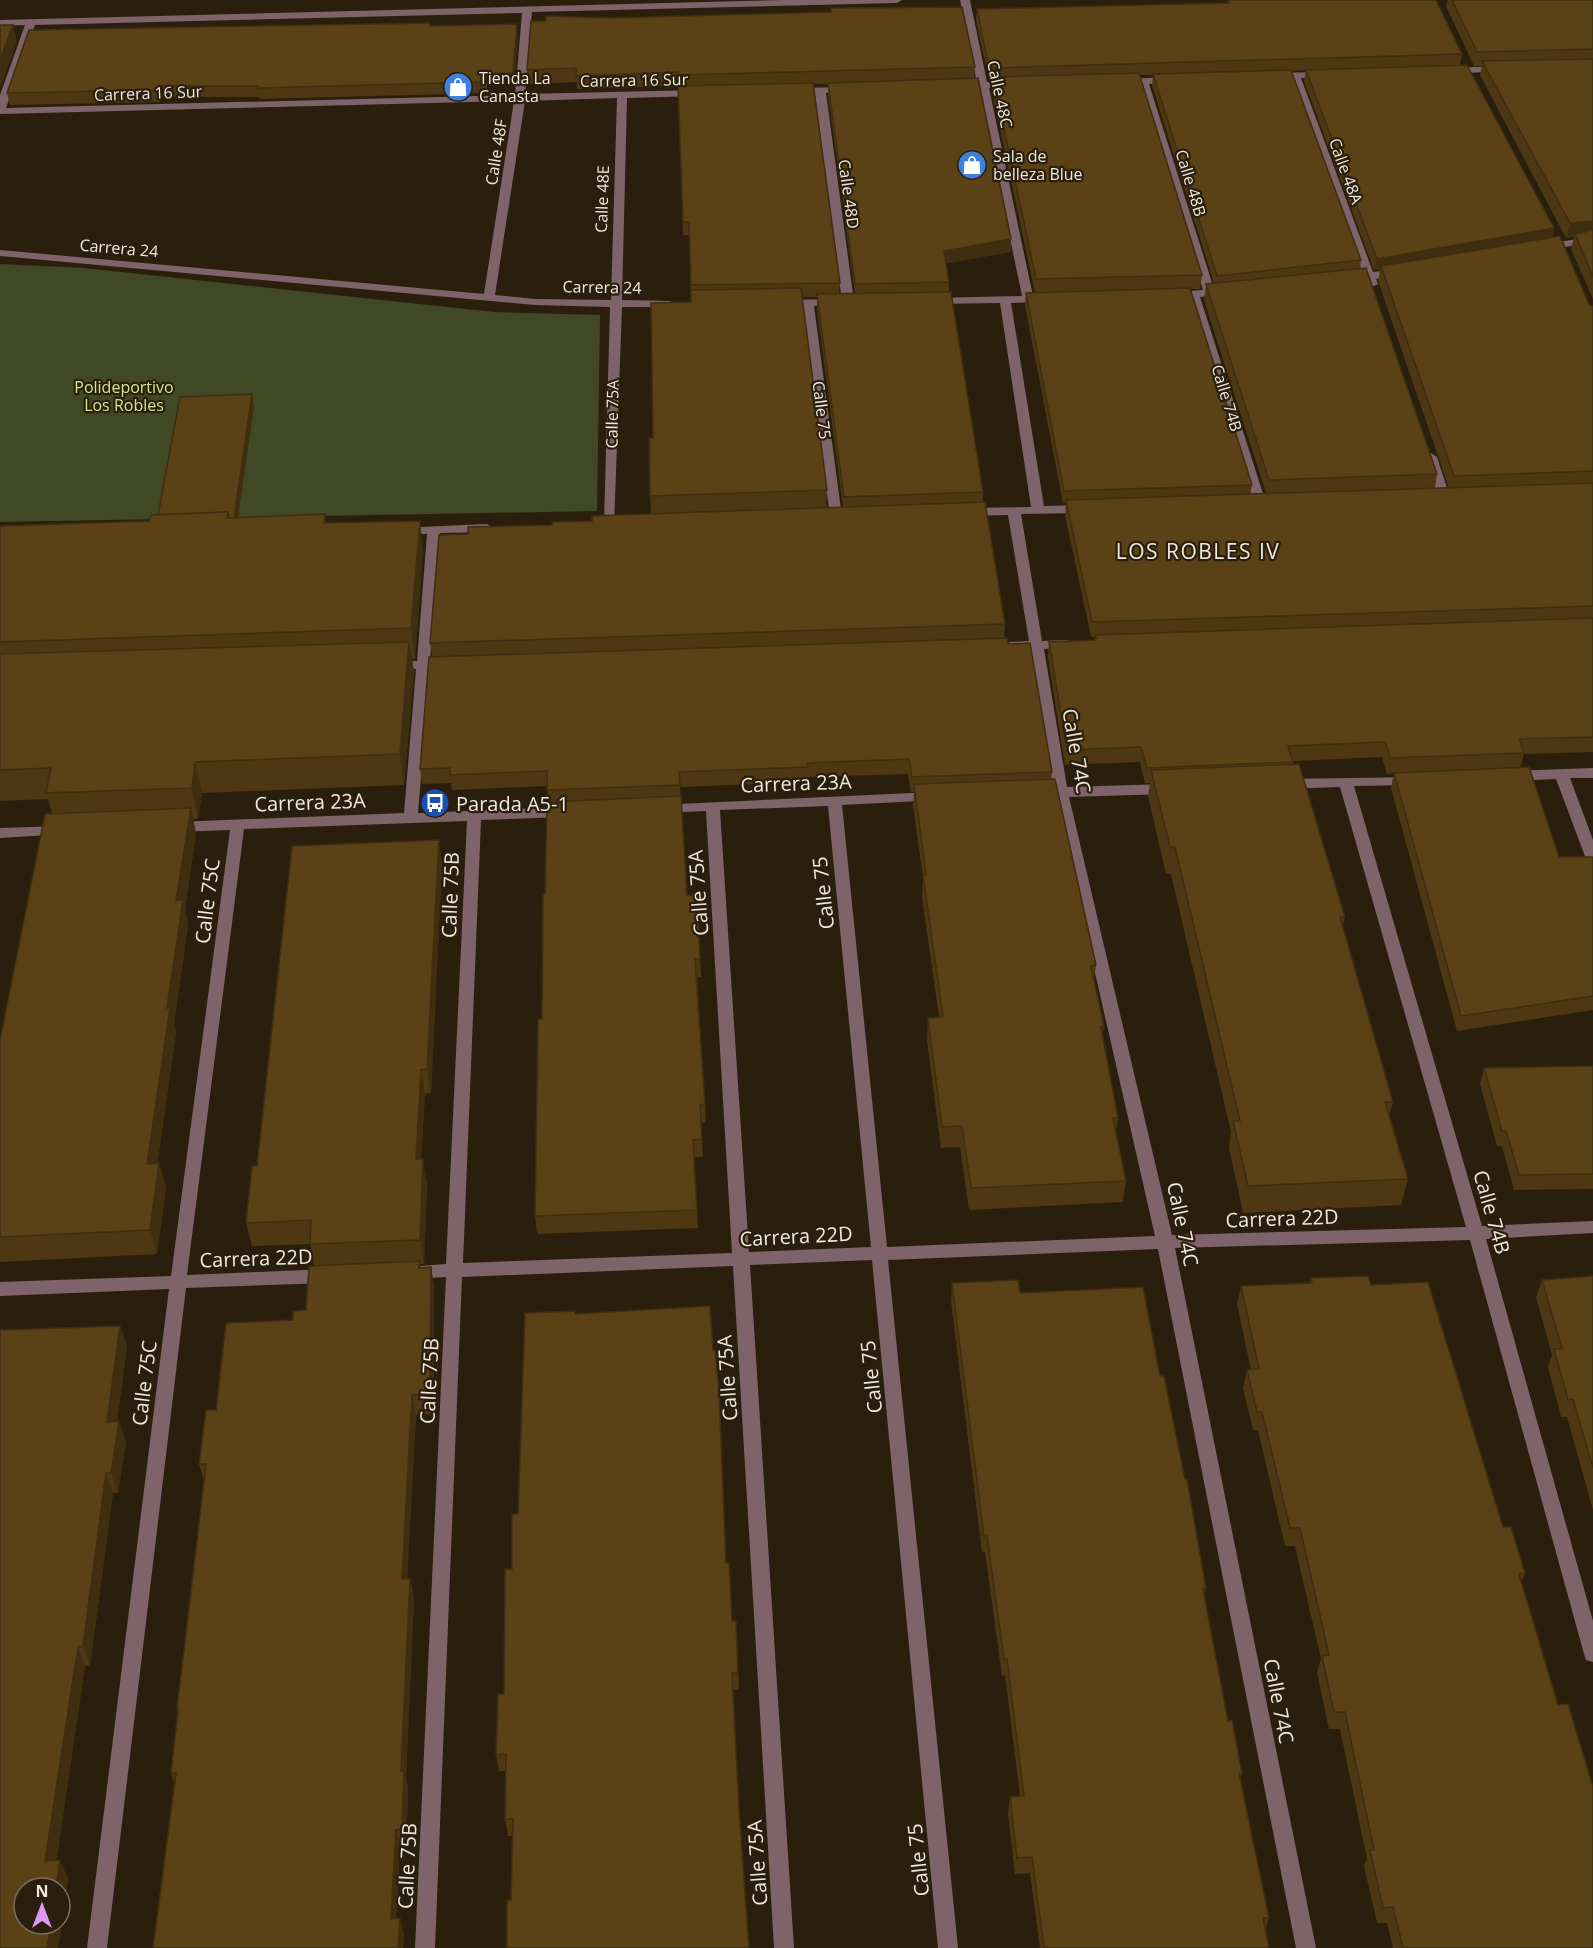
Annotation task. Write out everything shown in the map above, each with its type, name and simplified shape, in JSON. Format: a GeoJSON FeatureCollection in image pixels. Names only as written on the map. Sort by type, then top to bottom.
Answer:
{"type":"FeatureCollection","features":[{"type":"Feature","properties":{"kind":"street"},"geometry":{"type":"LineString","coordinates":[[0,23],[897,0]]}},
{"type":"Feature","properties":{"kind":"street","name":"Calle 48C"},"geometry":{"type":"LineString","coordinates":[[965,0],[1028,299]]}},
{"type":"Feature","properties":{"kind":"street","name":"Calle 48F"},"geometry":{"type":"LineString","coordinates":[[489,298],[520,98],[527,10]]}},
{"type":"Feature","properties":{"kind":"street"},"geometry":{"type":"LineString","coordinates":[[0,110],[31,22]]}},
{"type":"Feature","properties":{"kind":"street"},"geometry":{"type":"LineString","coordinates":[[1434,71],[1466,65],[1514,69]]}},
{"type":"Feature","properties":{"kind":"street"},"geometry":{"type":"LineString","coordinates":[[1466,65],[1474,80]]}},
{"type":"Feature","properties":{"kind":"street"},"geometry":{"type":"LineString","coordinates":[[1260,77],[1330,75]]}},
{"type":"Feature","properties":{"kind":"street","name":"Calle 48A"},"geometry":{"type":"LineString","coordinates":[[1295,76],[1377,299]]}},
{"type":"Feature","properties":{"kind":"street"},"geometry":{"type":"LineString","coordinates":[[1109,82],[1190,79]]}},
{"type":"Feature","properties":{"kind":"street","name":"Calle 48B"},"geometry":{"type":"LineString","coordinates":[[1143,81],[1210,294]]}},
{"type":"Feature","properties":{"kind":"street"},"geometry":{"type":"LineString","coordinates":[[948,87],[1017,85]]}},
{"type":"Feature","properties":{"kind":"street"},"geometry":{"type":"LineString","coordinates":[[785,91],[855,89]]}},
{"type":"Feature","properties":{"kind":"street","name":"Calle 48D"},"geometry":{"type":"LineString","coordinates":[[808,303],[854,302],[820,90]]}},
{"type":"Feature","properties":{"kind":"street","name":"Carrera 16 Sur"},"geometry":{"type":"LineString","coordinates":[[0,110],[715,93]]}},
{"type":"Feature","properties":{"kind":"street","name":"Calle 48E"},"geometry":{"type":"LineString","coordinates":[[615,305],[622,95]]}},
{"type":"Feature","properties":{"kind":"street"},"geometry":{"type":"LineString","coordinates":[[1528,250],[1593,239]]}},
{"type":"Feature","properties":{"kind":"street","name":"Carrera 24"},"geometry":{"type":"LineString","coordinates":[[0,253],[489,298],[615,305],[683,304]]}},
{"type":"Feature","properties":{"kind":"street"},"geometry":{"type":"LineString","coordinates":[[1335,280],[1414,269]]}},
{"type":"Feature","properties":{"kind":"street"},"geometry":{"type":"LineString","coordinates":[[1159,295],[1233,291]]}},
{"type":"Feature","properties":{"kind":"street","name":"Calle 74B"},"geometry":{"type":"LineString","coordinates":[[1194,294],[1260,503]]}},
{"type":"Feature","properties":{"kind":"street"},"geometry":{"type":"LineString","coordinates":[[927,301],[1052,298]]}},
{"type":"Feature","properties":{"kind":"street"},"geometry":{"type":"LineString","coordinates":[[1005,300],[1038,510]]}},
{"type":"Feature","properties":{"kind":"street"},"geometry":{"type":"LineString","coordinates":[[774,303],[808,303]]}},
{"type":"Feature","properties":{"kind":"street","name":"Calle 75"},"geometry":{"type":"LineString","coordinates":[[808,303],[836,517]]}},
{"type":"Feature","properties":{"kind":"street","name":"Calle 75A"},"geometry":{"type":"LineString","coordinates":[[610,524],[615,305]]}},
{"type":"Feature","properties":{"kind":"street"},"geometry":{"type":"LineString","coordinates":[[1425,442],[1444,497]]}},
{"type":"Feature","properties":{"kind":"street"},"geometry":{"type":"LineString","coordinates":[[955,513],[1097,508]]}},
{"type":"Feature","properties":{"kind":"street","name":"Calle 74C"},"geometry":{"type":"LineString","coordinates":[[1014,511],[1062,793],[1165,1242],[1306,1948]]}},
{"type":"Feature","properties":{"kind":"street"},"geometry":{"type":"LineString","coordinates":[[387,531],[504,528]]}},
{"type":"Feature","properties":{"kind":"street"},"geometry":{"type":"LineString","coordinates":[[411,817],[434,530]]}},
{"type":"Feature","properties":{"kind":"street"},"geometry":{"type":"LineString","coordinates":[[1000,646],[1083,644]]}},
{"type":"Feature","properties":{"kind":"street"},"geometry":{"type":"LineString","coordinates":[[375,666],[457,664]]}},
{"type":"Feature","properties":{"kind":"street"},"geometry":{"type":"LineString","coordinates":[[1501,776],[1593,773]]}},
{"type":"Feature","properties":{"kind":"street"},"geometry":{"type":"LineString","coordinates":[[1561,774],[1593,859]]}},
{"type":"Feature","properties":{"kind":"street"},"geometry":{"type":"LineString","coordinates":[[1275,785],[1430,779]]}},
{"type":"Feature","properties":{"kind":"street","name":"Calle 74B"},"geometry":{"type":"LineString","coordinates":[[1346,782],[1476,1233],[1593,1654]]}},
{"type":"Feature","properties":{"kind":"street"},"geometry":{"type":"LineString","coordinates":[[1026,794],[1180,788]]}},
{"type":"Feature","properties":{"kind":"street","name":"Carrera 23A"},"geometry":{"type":"LineString","coordinates":[[642,809],[942,797]]}},
{"type":"Feature","properties":{"kind":"street","name":"Calle 75"},"geometry":{"type":"LineString","coordinates":[[835,801],[948,1948]]}},
{"type":"Feature","properties":{"kind":"street","name":"Calle 75A"},"geometry":{"type":"LineString","coordinates":[[713,806],[784,1948]]}},
{"type":"Feature","properties":{"kind":"street","name":"Carrera 23A"},"geometry":{"type":"LineString","coordinates":[[155,827],[582,811]]}},
{"type":"Feature","properties":{"kind":"street","name":"Calle 75B"},"geometry":{"type":"LineString","coordinates":[[425,1948],[474,815]]}},
{"type":"Feature","properties":{"kind":"street","name":"Calle 75C"},"geometry":{"type":"LineString","coordinates":[[97,1948],[178,1282],[238,824]]}},
{"type":"Feature","properties":{"kind":"street"},"geometry":{"type":"LineString","coordinates":[[0,833],[71,831]]}},
{"type":"Feature","properties":{"kind":"street","name":"Carrera 22D"},"geometry":{"type":"LineString","coordinates":[[397,1273],[1593,1227]]}},
{"type":"Feature","properties":{"kind":"street","name":"Carrera 22D"},"geometry":{"type":"LineString","coordinates":[[0,1289],[339,1275]]}},
{"type":"Feature","properties":{"kind":"green space","name":"Polideportivo Los Robles"},"geometry":{"type":"Polygon","coordinates":[[[0,264],[84,268],[494,312],[600,315],[597,511],[0,522],[0,264]]]}},
{"type":"Feature","properties":{"kind":"building"},"geometry":{"type":"Polygon","coordinates":[[[1229,0],[1436,0],[1462,54],[989,68],[977,9],[1230,3],[1229,0]]]}},
{"type":"Feature","properties":{"kind":"building"},"geometry":{"type":"Polygon","coordinates":[[[1452,0],[1593,0],[1593,49],[1477,52],[1452,0]]]}},
{"type":"Feature","properties":{"kind":"building"},"geometry":{"type":"Polygon","coordinates":[[[962,7],[975,67],[576,76],[576,68],[527,70],[531,21],[546,21],[546,16],[611,18],[831,12],[831,8],[962,7]]]}},
{"type":"Feature","properties":{"kind":"building"},"geometry":{"type":"Polygon","coordinates":[[[430,23],[430,26],[517,24],[513,73],[486,74],[486,82],[258,88],[258,86],[159,86],[158,90],[7,93],[29,30],[430,23]]]}},
{"type":"Feature","properties":{"kind":"building"},"geometry":{"type":"Polygon","coordinates":[[[0,25],[13,25],[0,60],[0,25]]]}},
{"type":"Feature","properties":{"kind":"building"},"geometry":{"type":"Polygon","coordinates":[[[1593,59],[1593,221],[1570,223],[1482,61],[1593,59]]]}},
{"type":"Feature","properties":{"kind":"building"},"geometry":{"type":"Polygon","coordinates":[[[1467,65],[1554,228],[1377,259],[1306,70],[1467,65]]]}},
{"type":"Feature","properties":{"kind":"building"},"geometry":{"type":"Polygon","coordinates":[[[1291,70],[1361,260],[1217,276],[1153,74],[1291,70]]]}},
{"type":"Feature","properties":{"kind":"building"},"geometry":{"type":"Polygon","coordinates":[[[1139,73],[1202,275],[1036,279],[993,77],[1139,73]]]}},
{"type":"Feature","properties":{"kind":"building"},"geometry":{"type":"Polygon","coordinates":[[[978,78],[1011,239],[944,251],[949,282],[855,284],[828,83],[978,78]]]}},
{"type":"Feature","properties":{"kind":"building"},"geometry":{"type":"Polygon","coordinates":[[[813,83],[840,283],[691,285],[689,222],[683,222],[678,86],[813,83]]]}},
{"type":"Feature","properties":{"kind":"building"},"geometry":{"type":"Polygon","coordinates":[[[1593,230],[1593,277],[1575,234],[1593,230]]]}},
{"type":"Feature","properties":{"kind":"building"},"geometry":{"type":"Polygon","coordinates":[[[1560,236],[1589,304],[1593,307],[1593,471],[1454,476],[1381,266],[1560,236]]]}},
{"type":"Feature","properties":{"kind":"building"},"geometry":{"type":"Polygon","coordinates":[[[1366,268],[1437,474],[1269,480],[1206,284],[1366,268]]]}},
{"type":"Feature","properties":{"kind":"building"},"geometry":{"type":"Polygon","coordinates":[[[801,288],[827,490],[650,496],[649,438],[653,438],[651,303],[691,302],[691,290],[801,288]]]}},
{"type":"Feature","properties":{"kind":"building"},"geometry":{"type":"Polygon","coordinates":[[[1190,288],[1252,485],[1064,491],[1026,293],[1190,288]]]}},
{"type":"Feature","properties":{"kind":"building"},"geometry":{"type":"Polygon","coordinates":[[[951,292],[983,492],[844,497],[817,294],[951,292]]]}},
{"type":"Feature","properties":{"kind":"building"},"geometry":{"type":"Polygon","coordinates":[[[252,394],[234,518],[229,518],[228,512],[158,515],[180,397],[252,394]]]}},
{"type":"Feature","properties":{"kind":"building"},"geometry":{"type":"Polygon","coordinates":[[[1593,483],[1593,606],[1092,622],[1066,500],[1593,483]]]}},
{"type":"Feature","properties":{"kind":"building"},"geometry":{"type":"Polygon","coordinates":[[[985,502],[1005,624],[430,643],[439,535],[468,534],[468,527],[552,525],[552,522],[592,521],[592,516],[985,502]]]}},
{"type":"Feature","properties":{"kind":"building"},"geometry":{"type":"Polygon","coordinates":[[[228,512],[227,518],[325,514],[324,523],[420,521],[411,628],[0,642],[0,526],[149,521],[151,515],[228,512]]]}},
{"type":"Feature","properties":{"kind":"building"},"geometry":{"type":"Polygon","coordinates":[[[1593,618],[1593,737],[1519,739],[1524,753],[1390,758],[1386,742],[1288,746],[1293,762],[1147,768],[1141,747],[1067,750],[1049,642],[1096,640],[1095,635],[1593,618]]]}},
{"type":"Feature","properties":{"kind":"building"},"geometry":{"type":"Polygon","coordinates":[[[1007,638],[1008,644],[1030,643],[1052,772],[912,777],[909,759],[807,763],[808,767],[679,772],[680,785],[547,790],[547,771],[450,775],[450,768],[420,769],[429,657],[1007,638]]]}},
{"type":"Feature","properties":{"kind":"building"},"geometry":{"type":"Polygon","coordinates":[[[409,642],[400,754],[195,762],[192,788],[46,793],[51,768],[0,770],[0,654],[409,642]]]}},
{"type":"Feature","properties":{"kind":"building"},"geometry":{"type":"Polygon","coordinates":[[[1299,764],[1345,917],[1340,917],[1393,1102],[1385,1102],[1408,1179],[1248,1186],[1233,1121],[1240,1121],[1175,847],[1170,847],[1151,770],[1299,764]]]}},
{"type":"Feature","properties":{"kind":"building"},"geometry":{"type":"Polygon","coordinates":[[[1529,767],[1559,857],[1593,857],[1593,996],[1461,1016],[1394,773],[1529,767]]]}},
{"type":"Feature","properties":{"kind":"building"},"geometry":{"type":"Polygon","coordinates":[[[1055,779],[1096,965],[1091,966],[1104,1027],[1101,1027],[1118,1118],[1113,1118],[1126,1181],[971,1188],[962,1126],[942,1127],[928,1018],[943,1017],[923,875],[926,875],[914,784],[1055,779]]]}},
{"type":"Feature","properties":{"kind":"building"},"geometry":{"type":"Polygon","coordinates":[[[681,796],[687,895],[697,895],[700,959],[695,959],[705,1105],[700,1105],[702,1139],[693,1140],[697,1210],[535,1216],[538,1019],[542,1019],[543,894],[545,894],[547,802],[681,796]]]}},
{"type":"Feature","properties":{"kind":"building"},"geometry":{"type":"Polygon","coordinates":[[[191,808],[176,900],[183,900],[167,1008],[170,1008],[147,1164],[159,1163],[150,1230],[0,1237],[0,1040],[45,814],[191,808]]]}},
{"type":"Feature","properties":{"kind":"building"},"geometry":{"type":"Polygon","coordinates":[[[439,840],[427,1069],[421,1070],[416,1159],[423,1159],[420,1240],[310,1244],[311,1220],[246,1223],[252,1166],[257,1166],[292,846],[439,840]]]}},
{"type":"Feature","properties":{"kind":"building"},"geometry":{"type":"Polygon","coordinates":[[[1593,1066],[1593,1174],[1519,1175],[1506,1131],[1502,1131],[1484,1068],[1593,1066]]]}},
{"type":"Feature","properties":{"kind":"building"},"geometry":{"type":"Polygon","coordinates":[[[420,1261],[419,1268],[431,1267],[430,1370],[429,1394],[412,1395],[402,1579],[410,1579],[401,1771],[404,1771],[402,1829],[396,1830],[391,1919],[400,1918],[398,1948],[153,1948],[176,1773],[171,1773],[177,1709],[206,1464],[199,1464],[206,1410],[216,1410],[226,1323],[293,1320],[293,1311],[306,1310],[309,1266],[420,1261]]]}},
{"type":"Feature","properties":{"kind":"building"},"geometry":{"type":"Polygon","coordinates":[[[1368,1276],[1371,1285],[1428,1282],[1503,1527],[1511,1527],[1525,1573],[1519,1574],[1558,1705],[1568,1704],[1593,1787],[1593,1948],[1403,1948],[1393,1907],[1383,1908],[1370,1850],[1374,1850],[1345,1712],[1334,1712],[1322,1656],[1329,1655],[1300,1528],[1290,1528],[1262,1412],[1257,1412],[1247,1370],[1259,1369],[1241,1286],[1312,1283],[1311,1278],[1368,1276]]]}},
{"type":"Feature","properties":{"kind":"building"},"geometry":{"type":"Polygon","coordinates":[[[1593,1276],[1593,1468],[1573,1399],[1568,1400],[1554,1349],[1562,1349],[1542,1280],[1593,1276]]]}},
{"type":"Feature","properties":{"kind":"building"},"geometry":{"type":"Polygon","coordinates":[[[1018,1280],[1020,1293],[1143,1287],[1160,1376],[1164,1376],[1185,1479],[1187,1479],[1206,1588],[1203,1589],[1228,1721],[1232,1720],[1242,1773],[1239,1773],[1269,1918],[1263,1918],[1269,1948],[1044,1948],[1032,1857],[1017,1858],[1010,1797],[1024,1796],[1007,1659],[1004,1659],[987,1535],[984,1536],[952,1283],[1018,1280]]]}},
{"type":"Feature","properties":{"kind":"building"},"geometry":{"type":"Polygon","coordinates":[[[710,1306],[719,1392],[726,1563],[729,1563],[732,1621],[736,1621],[738,1673],[732,1673],[749,1948],[507,1948],[507,1900],[511,1900],[513,1819],[505,1819],[506,1754],[496,1755],[498,1694],[504,1694],[505,1569],[512,1569],[512,1514],[518,1514],[525,1313],[575,1311],[575,1314],[710,1306]]]}},
{"type":"Feature","properties":{"kind":"building"},"geometry":{"type":"Polygon","coordinates":[[[120,1326],[107,1422],[119,1421],[111,1473],[106,1473],[83,1646],[78,1647],[45,1861],[60,1860],[58,1876],[12,1876],[12,1936],[49,1936],[47,1948],[0,1948],[0,1330],[120,1326]]]}},
{"type":"Feature","properties":{"kind":"place","name":"Tienda La Canasta"},"geometry":{"type":"Point","coordinates":[458,87]}},
{"type":"Feature","properties":{"kind":"place","name":"Sala de belleza Blue"},"geometry":{"type":"Point","coordinates":[972,165]}},
{"type":"Feature","properties":{"kind":"place","name":"Parada A5-1"},"geometry":{"type":"Point","coordinates":[435,803]}},
{"type":"Feature","properties":{"kind":"district","name":"LOS ROBLES IV"},"geometry":{"type":"Point","coordinates":[1198,551]}}]}
